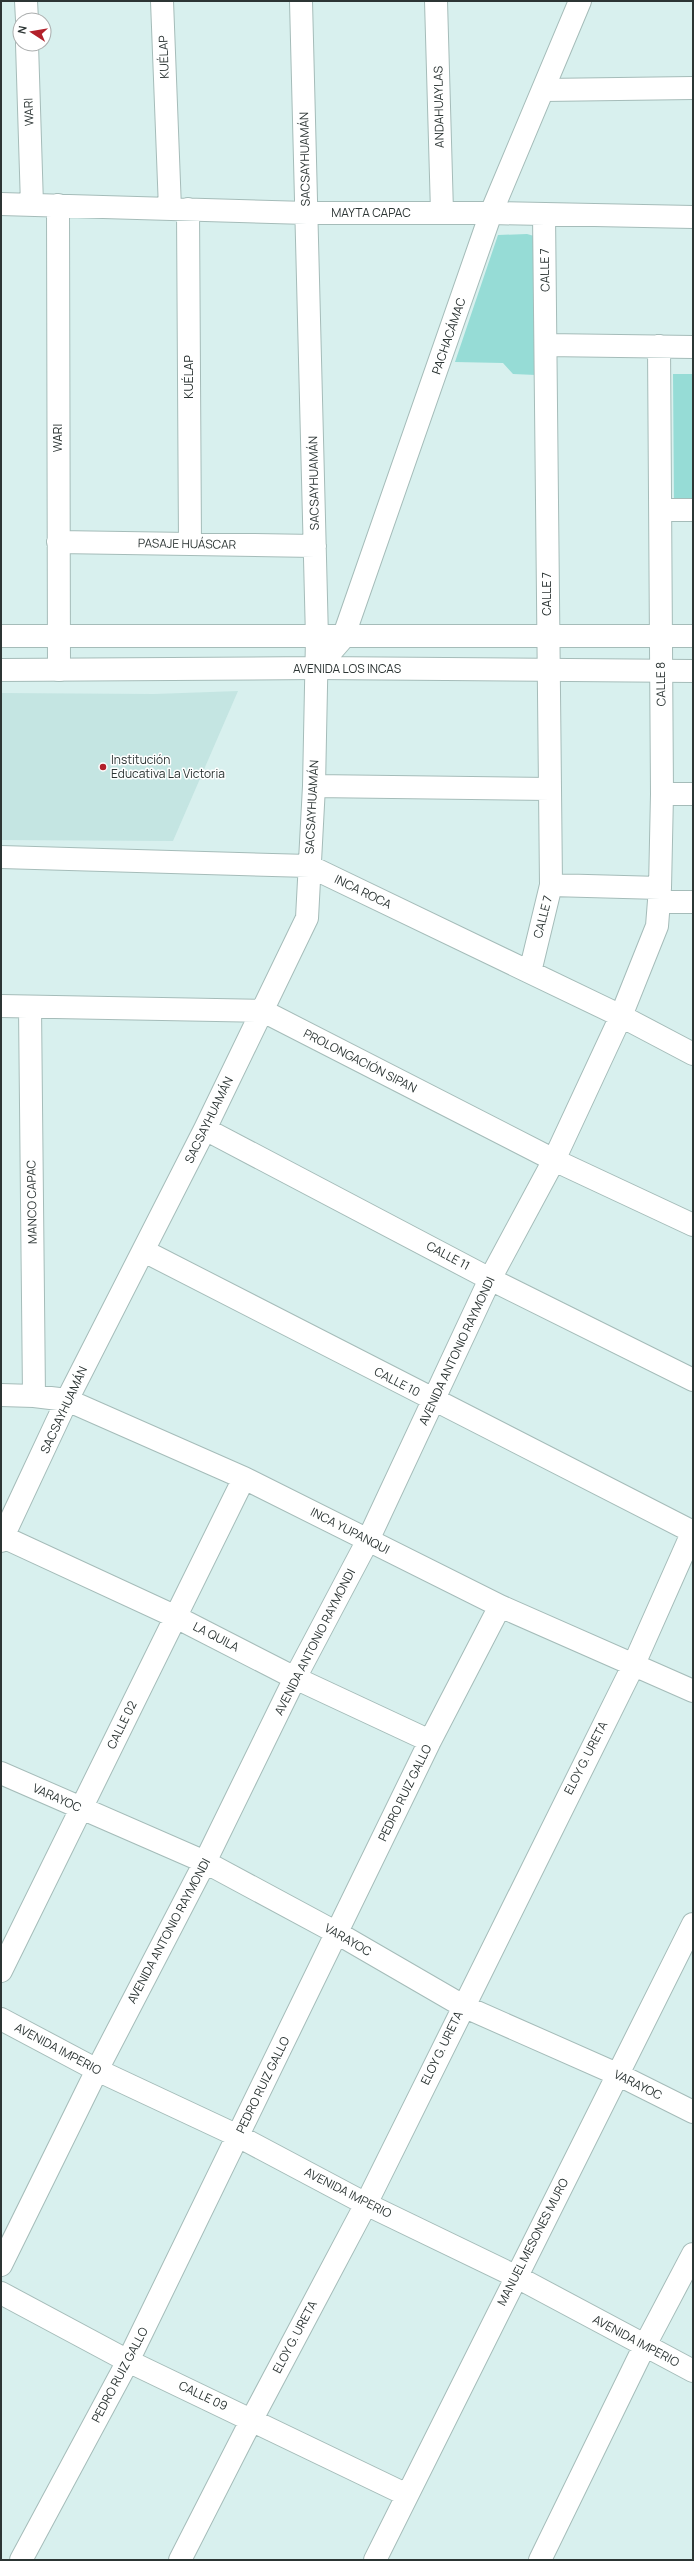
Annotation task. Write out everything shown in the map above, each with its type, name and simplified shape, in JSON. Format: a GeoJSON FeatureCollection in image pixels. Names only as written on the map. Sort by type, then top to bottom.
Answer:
{"type":"FeatureCollection","features":[{"type":"Feature","properties":{"kind":"street"},"geometry":{"type":"LineString","coordinates":[[26,1],[27,12]]}},
{"type":"Feature","properties":{"kind":"street","name":"KUÉLAP"},"geometry":{"type":"LineString","coordinates":[[162,1],[179,209],[190,544]]}},
{"type":"Feature","properties":{"kind":"street","name":"SACSAYHUAMÁN"},"geometry":{"type":"LineString","coordinates":[[2,1538],[67,1400],[205,1129],[307,918],[314,786],[317,638],[301,1]]}},
{"type":"Feature","properties":{"kind":"street","name":"ANDAHUAYLAS"},"geometry":{"type":"LineString","coordinates":[[436,1],[442,212]]}},
{"type":"Feature","properties":{"kind":"street","name":"PACHACÁMAC"},"geometry":{"type":"LineString","coordinates":[[317,668],[343,638],[491,213],[544,90],[580,1]]}},
{"type":"Feature","properties":{"kind":"street","name":"WARI"},"geometry":{"type":"LineString","coordinates":[[27,52],[32,205]]}},
{"type":"Feature","properties":{"kind":"street"},"geometry":{"type":"LineString","coordinates":[[544,90],[693,88]]}},
{"type":"Feature","properties":{"kind":"street","name":"MAYTA CAPAC"},"geometry":{"type":"LineString","coordinates":[[1,204],[307,213],[442,212],[693,217]]}},
{"type":"Feature","properties":{"kind":"street","name":"WARI"},"geometry":{"type":"LineString","coordinates":[[58,205],[59,670]]}},
{"type":"Feature","properties":{"kind":"street","name":"CALLE 7"},"geometry":{"type":"LineString","coordinates":[[530,972],[551,885],[549,670],[547,637],[544,214]]}},
{"type":"Feature","properties":{"kind":"street"},"geometry":{"type":"LineString","coordinates":[[546,345],[693,347]]}},
{"type":"Feature","properties":{"kind":"street","name":"CALLE 8"},"geometry":{"type":"LineString","coordinates":[[622,1016],[657,926],[660,895],[662,794],[662,672],[660,637],[662,510],[659,346]]}},
{"type":"Feature","properties":{"kind":"street"},"geometry":{"type":"LineString","coordinates":[[662,510],[693,510]]}},
{"type":"Feature","properties":{"kind":"street","name":"PASAJE HUÁSCAR"},"geometry":{"type":"LineString","coordinates":[[58,542],[315,546]]}},
{"type":"Feature","properties":{"kind":"street"},"geometry":{"type":"LineString","coordinates":[[1,636],[343,638],[693,636]]}},
{"type":"Feature","properties":{"kind":"street","name":"AVENIDA LOS INCAS"},"geometry":{"type":"LineString","coordinates":[[1,670],[317,668],[662,672],[693,671]]}},
{"type":"Feature","properties":{"kind":"street"},"geometry":{"type":"LineString","coordinates":[[314,786],[550,789]]}},
{"type":"Feature","properties":{"kind":"street"},"geometry":{"type":"LineString","coordinates":[[662,794],[693,794]]}},
{"type":"Feature","properties":{"kind":"street","name":"INCA ROCA"},"geometry":{"type":"LineString","coordinates":[[1,857],[309,866],[622,1016],[693,1054]]}},
{"type":"Feature","properties":{"kind":"street"},"geometry":{"type":"LineString","coordinates":[[551,885],[660,895],[693,902]]}},
{"type":"Feature","properties":{"kind":"street","name":"PROLONGACIÓN SIPAN"},"geometry":{"type":"LineString","coordinates":[[1,1006],[263,1011],[554,1160],[693,1225]]}},
{"type":"Feature","properties":{"kind":"street","name":"MANCO CAPAC"},"geometry":{"type":"LineString","coordinates":[[30,1007],[34,1396]]}},
{"type":"Feature","properties":{"kind":"street","name":"AVENIDA ANTONIO RAYMONDI"},"geometry":{"type":"LineString","coordinates":[[1,2265],[97,2070],[205,1862],[295,1678],[368,1540],[490,1279],[554,1160],[622,1016]]}},
{"type":"Feature","properties":{"kind":"street","name":"CALLE 11"},"geometry":{"type":"LineString","coordinates":[[205,1129],[490,1279],[693,1380]]}},
{"type":"Feature","properties":{"kind":"street","name":"CALLE 10"},"geometry":{"type":"LineString","coordinates":[[144,1251],[434,1401],[693,1532]]}},
{"type":"Feature","properties":{"kind":"street","name":"INCA YUPANQUI"},"geometry":{"type":"LineString","coordinates":[[1,1395],[34,1396],[67,1400],[244,1478],[500,1606],[634,1664],[693,1692]]}},
{"type":"Feature","properties":{"kind":"street","name":"CALLE 02"},"geometry":{"type":"LineString","coordinates":[[1,1971],[82,1810],[174,1616],[244,1478]]}},
{"type":"Feature","properties":{"kind":"street","name":"ELOY G. URETA"},"geometry":{"type":"LineString","coordinates":[[180,2560],[252,2419],[366,2204],[634,1664],[693,1532]]}},
{"type":"Feature","properties":{"kind":"street","name":"LA QUILA"},"geometry":{"type":"LineString","coordinates":[[2,1538],[174,1616],[295,1678],[430,1741]]}},
{"type":"Feature","properties":{"kind":"street","name":"PEDRO RUIZ GALLO"},"geometry":{"type":"LineString","coordinates":[[21,2560],[128,2361],[430,1741],[500,1606]]}},
{"type":"Feature","properties":{"kind":"street","name":"VARAYOC"},"geometry":{"type":"LineString","coordinates":[[1,1773],[82,1810],[205,1862],[337,1933],[463,2006],[619,2075],[693,2112]]}},
{"type":"Feature","properties":{"kind":"street","name":"MANUEL MESONES MURO"},"geometry":{"type":"LineString","coordinates":[[375,2560],[515,2276],[619,2075],[693,1924]]}},
{"type":"Feature","properties":{"kind":"street","name":"AVENIDA IMPERIO"},"geometry":{"type":"LineString","coordinates":[[1,2019],[97,2070],[238,2136],[366,2204],[515,2276],[644,2347],[693,2371]]}},
{"type":"Feature","properties":{"kind":"street"},"geometry":{"type":"LineString","coordinates":[[540,2560],[644,2347],[693,2254]]}},
{"type":"Feature","properties":{"kind":"street","name":"CALLE 09"},"geometry":{"type":"LineString","coordinates":[[1,2293],[128,2361],[252,2419],[406,2496]]}},
{"type":"Feature","properties":{"kind":"shaded area"},"geometry":{"type":"Polygon","coordinates":[[[527,234],[534,236],[536,375],[513,374],[503,363],[455,362],[498,235],[527,234]]]}},
{"type":"Feature","properties":{"kind":"shaded area"},"geometry":{"type":"Polygon","coordinates":[[[673,374],[693,374],[693,502],[674,502],[673,374]]]}},
{"type":"Feature","properties":{"kind":"shaded area","name":"Institución Educativa La Victoria"},"geometry":{"type":"Polygon","coordinates":[[[238,691],[173,841],[1,840],[1,693],[154,694],[238,691]]]}},
{"type":"Feature","properties":{"kind":"place","name":"Institución Educativa La Victoria"},"geometry":{"type":"Point","coordinates":[103,767]}}]}
